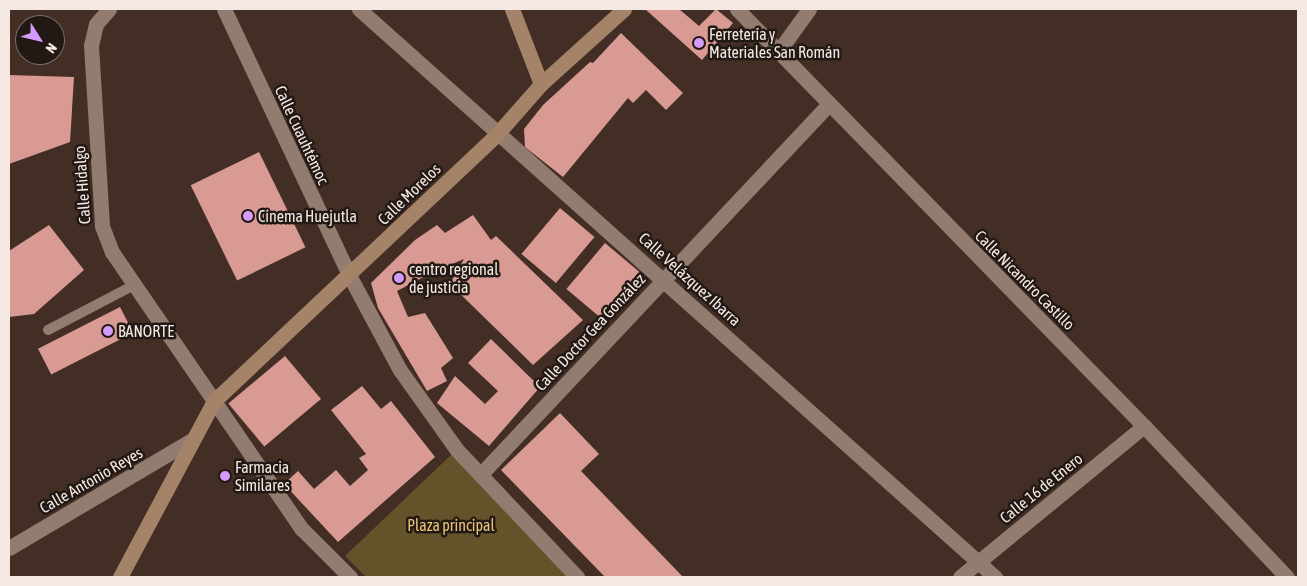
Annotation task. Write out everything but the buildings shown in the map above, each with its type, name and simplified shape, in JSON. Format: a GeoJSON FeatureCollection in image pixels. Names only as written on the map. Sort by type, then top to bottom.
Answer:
{"type":"FeatureCollection","features":[{"type":"Feature","properties":{"kind":"main road"},"geometry":{"type":"LineString","coordinates":[[512,9],[541,84]]}},
{"type":"Feature","properties":{"kind":"main road","name":"Calle Morelos"},"geometry":{"type":"LineString","coordinates":[[120,577],[190,441],[214,401],[498,133],[541,84],[624,9]]}},
{"type":"Feature","properties":{"kind":"street","name":"Calle Hidalgo"},"geometry":{"type":"LineString","coordinates":[[109,9],[96,24],[91,45],[102,226],[112,252],[302,529],[350,577]]}},
{"type":"Feature","properties":{"kind":"street","name":"Calle Cuauhtémoc"},"geometry":{"type":"LineString","coordinates":[[224,9],[349,275],[400,370],[457,450],[577,577]]}},
{"type":"Feature","properties":{"kind":"street","name":"Calle Velázquez Ibarra"},"geometry":{"type":"LineString","coordinates":[[359,9],[664,279],[995,577]]}},
{"type":"Feature","properties":{"kind":"street","name":"Calle Nicandro Castillo"},"geometry":{"type":"LineString","coordinates":[[737,9],[828,106],[1144,426],[1286,577]]}},
{"type":"Feature","properties":{"kind":"street"},"geometry":{"type":"LineString","coordinates":[[778,52],[809,9]]}},
{"type":"Feature","properties":{"kind":"street","name":"Calle Doctor Gea González"},"geometry":{"type":"LineString","coordinates":[[481,474],[828,106]]}},
{"type":"Feature","properties":{"kind":"street","name":"Calle 16 de Enero"},"geometry":{"type":"LineString","coordinates":[[960,577],[1144,426]]}},
{"type":"Feature","properties":{"kind":"street","name":"Calle Antonio Reyes"},"geometry":{"type":"LineString","coordinates":[[9,548],[190,441]]}},
{"type":"Feature","properties":{"kind":"lane"},"geometry":{"type":"LineString","coordinates":[[48,330],[134,285]]}},
{"type":"Feature","properties":{"kind":"green space","name":"Plaza principal"},"geometry":{"type":"Polygon","coordinates":[[[453,453],[569,577],[366,577],[345,556],[453,453]]]}},
{"type":"Feature","properties":{"kind":"place","name":"Ferretería y Materiales San Román"},"geometry":{"type":"Point","coordinates":[699,43]}},
{"type":"Feature","properties":{"kind":"place","name":"Cinema Huejutla"},"geometry":{"type":"Point","coordinates":[248,216]}},
{"type":"Feature","properties":{"kind":"place","name":"centro regional de justicia"},"geometry":{"type":"Point","coordinates":[399,278]}},
{"type":"Feature","properties":{"kind":"place","name":"BANORTE"},"geometry":{"type":"Point","coordinates":[108,331]}},
{"type":"Feature","properties":{"kind":"place","name":"Farmacia Similares"},"geometry":{"type":"Point","coordinates":[225,476]}}]}
